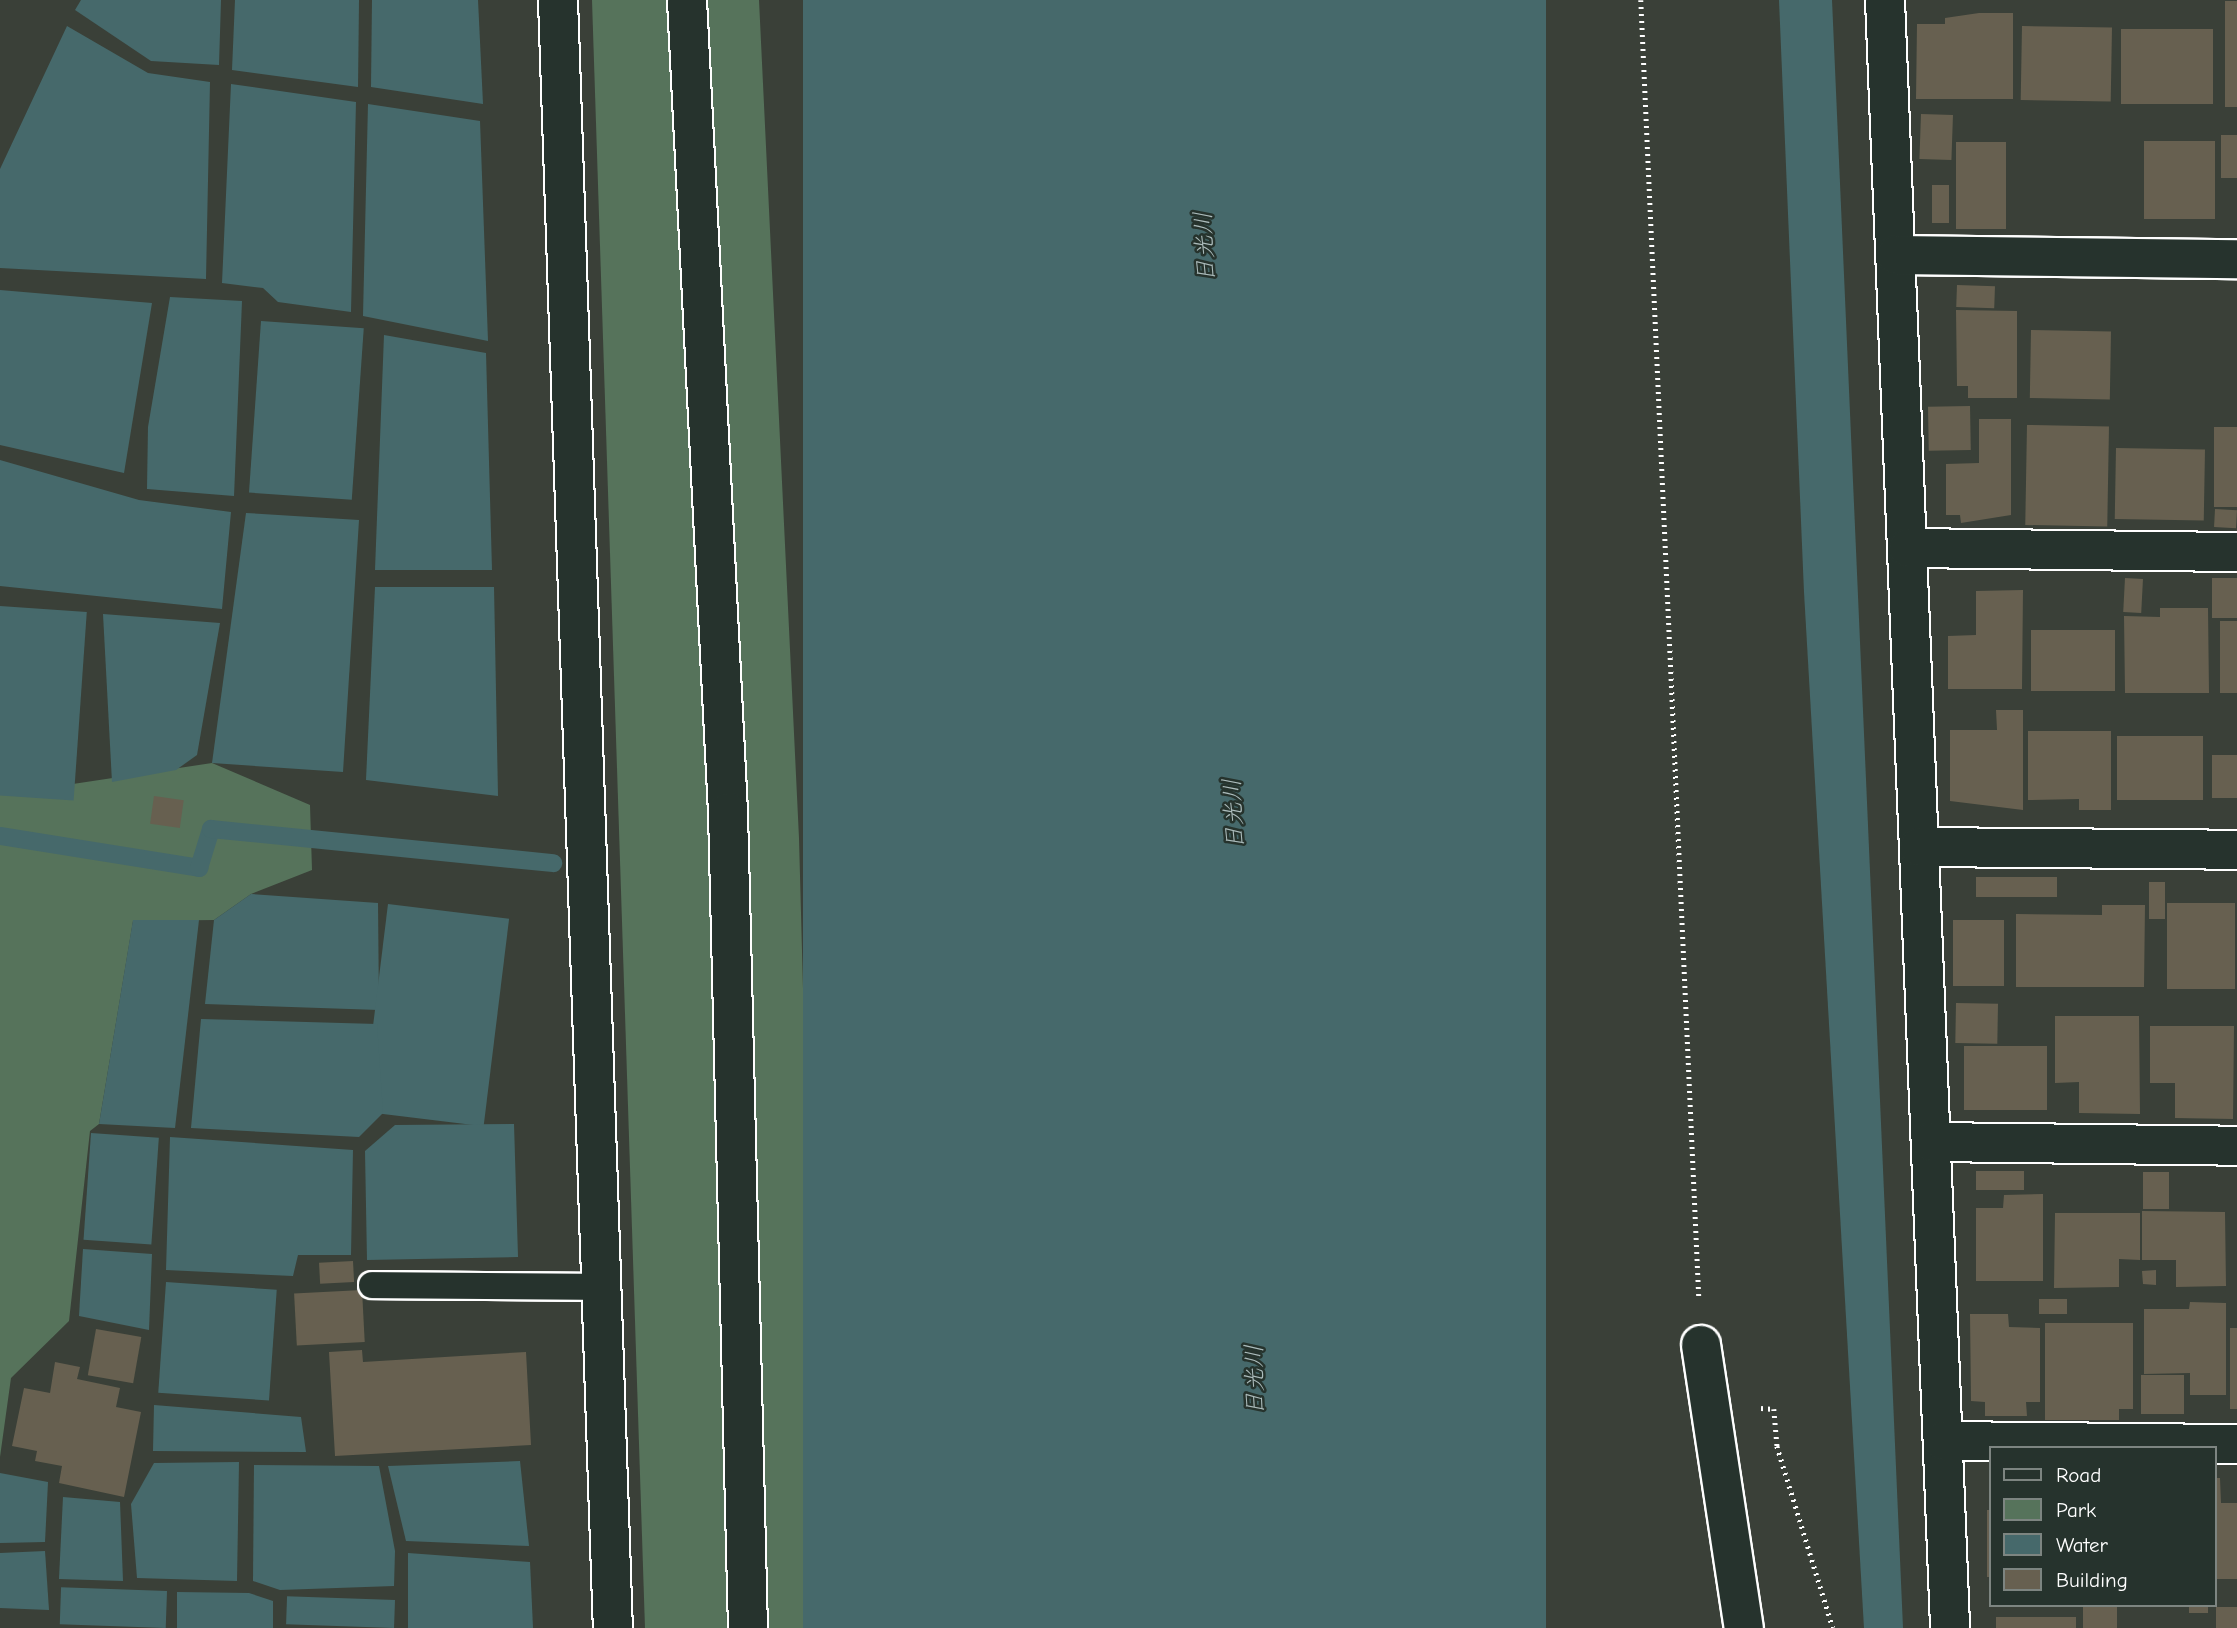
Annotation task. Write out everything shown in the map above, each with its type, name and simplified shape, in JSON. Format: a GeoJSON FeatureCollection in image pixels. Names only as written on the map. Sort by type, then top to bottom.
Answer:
{"type":"FeatureCollection","features":[{"type":"Feature","properties":{"kind":"street"},"geometry":{"type":"LineString","coordinates":[[558,0],[599,1287],[613,1628]]}},
{"type":"Feature","properties":{"kind":"street"},"geometry":{"type":"LineString","coordinates":[[687,0],[728,812],[748,1628]]}},
{"type":"Feature","properties":{"kind":"street"},"geometry":{"type":"LineString","coordinates":[[1885,0],[1950,1628]]}},
{"type":"Feature","properties":{"kind":"street"},"geometry":{"type":"LineString","coordinates":[[1896,255],[2237,259]]}},
{"type":"Feature","properties":{"kind":"street"},"geometry":{"type":"LineString","coordinates":[[1908,548],[2237,552]]}},
{"type":"Feature","properties":{"kind":"street"},"geometry":{"type":"LineString","coordinates":[[1919,847],[2237,850]]}},
{"type":"Feature","properties":{"kind":"street"},"geometry":{"type":"LineString","coordinates":[[1931,1142],[2237,1146]]}},
{"type":"Feature","properties":{"kind":"street"},"geometry":{"type":"LineString","coordinates":[[1701,1345],[1744,1628]]}},
{"type":"Feature","properties":{"kind":"street"},"geometry":{"type":"LineString","coordinates":[[1943,1441],[2237,1444]]}},
{"type":"Feature","properties":{"kind":"lane"},"geometry":{"type":"LineString","coordinates":[[372,1285],[599,1287]]}},
{"type":"Feature","properties":{"kind":"path"},"geometry":{"type":"LineString","coordinates":[[1641,0],[1701,1345]]}},
{"type":"Feature","properties":{"kind":"path"},"geometry":{"type":"LineString","coordinates":[[1710,1402],[1774,1409],[1777,1446],[1833,1628]]}},
{"type":"Feature","properties":{"kind":"green space"},"geometry":{"type":"Polygon","coordinates":[[[592,0],[669,0],[712,807],[727,1628],[645,1628],[592,0]]]}},
{"type":"Feature","properties":{"kind":"green space"},"geometry":{"type":"Polygon","coordinates":[[[705,0],[759,0],[799,838],[820,1628],[768,1628],[744,816],[705,0]]]}},
{"type":"Feature","properties":{"kind":"green space"},"geometry":{"type":"Polygon","coordinates":[[[212,763],[310,805],[312,870],[251,894],[214,920],[133,921],[99,1124],[90,1131],[69,1321],[11,1378],[0,1457],[0,795],[212,763]]]}},
{"type":"Feature","properties":{"kind":"water"},"geometry":{"type":"Polygon","coordinates":[[[81,0],[221,0],[219,65],[151,61],[75,10],[81,0]]]}},
{"type":"Feature","properties":{"kind":"water"},"geometry":{"type":"Polygon","coordinates":[[[235,0],[359,0],[358,87],[232,70],[235,0]]]}},
{"type":"Feature","properties":{"kind":"water"},"geometry":{"type":"Polygon","coordinates":[[[372,0],[478,0],[483,104],[371,87],[372,0]]]}},
{"type":"Feature","properties":{"kind":"water","name":"日光川"},"geometry":{"type":"Polygon","coordinates":[[[803,0],[1546,0],[1546,1628],[803,1628],[803,0]]]}},
{"type":"Feature","properties":{"kind":"water"},"geometry":{"type":"Polygon","coordinates":[[[1779,0],[1832,0],[1903,1628],[1864,1628],[1804,592],[1779,0]]]}},
{"type":"Feature","properties":{"kind":"water"},"geometry":{"type":"Polygon","coordinates":[[[67,26],[148,73],[210,82],[206,279],[0,268],[0,169],[67,26]]]}},
{"type":"Feature","properties":{"kind":"water"},"geometry":{"type":"Polygon","coordinates":[[[231,84],[356,102],[351,312],[278,302],[263,288],[222,283],[231,84]]]}},
{"type":"Feature","properties":{"kind":"water"},"geometry":{"type":"Polygon","coordinates":[[[368,104],[480,121],[488,341],[363,316],[368,104]]]}},
{"type":"Feature","properties":{"kind":"water"},"geometry":{"type":"Polygon","coordinates":[[[0,290],[152,303],[124,473],[0,445],[0,290]]]}},
{"type":"Feature","properties":{"kind":"water"},"geometry":{"type":"Polygon","coordinates":[[[170,297],[242,301],[234,496],[147,489],[148,427],[170,297]]]}},
{"type":"Feature","properties":{"kind":"water"},"geometry":{"type":"Polygon","coordinates":[[[261,321],[364,328],[352,500],[249,493],[261,321]]]}},
{"type":"Feature","properties":{"kind":"water"},"geometry":{"type":"Polygon","coordinates":[[[384,335],[486,353],[492,570],[375,570],[384,335]]]}},
{"type":"Feature","properties":{"kind":"water"},"geometry":{"type":"Polygon","coordinates":[[[0,460],[139,500],[231,512],[222,609],[0,586],[0,460]]]}},
{"type":"Feature","properties":{"kind":"water"},"geometry":{"type":"Polygon","coordinates":[[[246,513],[359,520],[343,772],[212,763],[246,513]]]}},
{"type":"Feature","properties":{"kind":"water"},"geometry":{"type":"Polygon","coordinates":[[[375,587],[494,587],[498,796],[366,780],[375,587]]]}},
{"type":"Feature","properties":{"kind":"water"},"geometry":{"type":"Polygon","coordinates":[[[0,606],[87,612],[74,801],[0,795],[0,606]]]}},
{"type":"Feature","properties":{"kind":"water"},"geometry":{"type":"Polygon","coordinates":[[[103,614],[220,623],[197,755],[176,770],[112,782],[103,614]]]}},
{"type":"Feature","properties":{"kind":"water"},"geometry":{"type":"Polygon","coordinates":[[[251,894],[378,903],[379,1010],[205,1004],[214,920],[251,894]]]}},
{"type":"Feature","properties":{"kind":"water"},"geometry":{"type":"Polygon","coordinates":[[[388,904],[509,919],[484,1126],[363,1111],[388,904]]]}},
{"type":"Feature","properties":{"kind":"water"},"geometry":{"type":"Polygon","coordinates":[[[133,920],[199,920],[175,1128],[99,1124],[133,920]]]}},
{"type":"Feature","properties":{"kind":"water"},"geometry":{"type":"Polygon","coordinates":[[[201,1019],[377,1024],[383,1113],[359,1137],[191,1128],[201,1019]]]}},
{"type":"Feature","properties":{"kind":"water"},"geometry":{"type":"Polygon","coordinates":[[[514,1124],[518,1257],[367,1260],[365,1151],[395,1125],[514,1124]]]}},
{"type":"Feature","properties":{"kind":"water"},"geometry":{"type":"Polygon","coordinates":[[[91,1133],[159,1138],[151,1244],[84,1240],[91,1133]]]}},
{"type":"Feature","properties":{"kind":"water"},"geometry":{"type":"Polygon","coordinates":[[[170,1137],[353,1150],[351,1255],[298,1255],[293,1276],[166,1270],[170,1137]]]}},
{"type":"Feature","properties":{"kind":"water"},"geometry":{"type":"Polygon","coordinates":[[[83,1249],[152,1254],[149,1330],[79,1316],[83,1249]]]}},
{"type":"Feature","properties":{"kind":"water"},"geometry":{"type":"Polygon","coordinates":[[[166,1282],[277,1290],[269,1400],[158,1393],[166,1282]]]}},
{"type":"Feature","properties":{"kind":"water"},"geometry":{"type":"Polygon","coordinates":[[[154,1405],[301,1417],[306,1452],[153,1451],[154,1405]]]}},
{"type":"Feature","properties":{"kind":"water"},"geometry":{"type":"Polygon","coordinates":[[[520,1461],[529,1546],[406,1541],[388,1466],[520,1461]]]}},
{"type":"Feature","properties":{"kind":"water"},"geometry":{"type":"Polygon","coordinates":[[[239,1462],[237,1581],[137,1578],[131,1504],[154,1463],[239,1462]]]}},
{"type":"Feature","properties":{"kind":"water"},"geometry":{"type":"Polygon","coordinates":[[[254,1465],[379,1466],[395,1551],[394,1586],[280,1590],[253,1581],[254,1465]]]}},
{"type":"Feature","properties":{"kind":"water"},"geometry":{"type":"Polygon","coordinates":[[[0,1473],[48,1482],[45,1542],[0,1543],[0,1473]]]}},
{"type":"Feature","properties":{"kind":"water"},"geometry":{"type":"Polygon","coordinates":[[[63,1497],[120,1502],[123,1581],[59,1579],[63,1497]]]}},
{"type":"Feature","properties":{"kind":"water"},"geometry":{"type":"Polygon","coordinates":[[[45,1551],[49,1610],[0,1608],[0,1553],[45,1551]]]}},
{"type":"Feature","properties":{"kind":"water"},"geometry":{"type":"Polygon","coordinates":[[[408,1553],[530,1562],[533,1628],[408,1628],[408,1553]]]}},
{"type":"Feature","properties":{"kind":"water"},"geometry":{"type":"Polygon","coordinates":[[[61,1587],[167,1591],[166,1628],[60,1624],[61,1587]]]}},
{"type":"Feature","properties":{"kind":"water"},"geometry":{"type":"Polygon","coordinates":[[[177,1592],[249,1593],[273,1601],[273,1628],[177,1628],[177,1592]]]}},
{"type":"Feature","properties":{"kind":"water"},"geometry":{"type":"Polygon","coordinates":[[[287,1596],[395,1600],[394,1628],[286,1624],[287,1596]]]}},
{"type":"Feature","properties":{"kind":"building"},"geometry":{"type":"Polygon","coordinates":[[[2225,1],[2237,1],[2237,107],[2225,107],[2225,1]]]}},
{"type":"Feature","properties":{"kind":"building"},"geometry":{"type":"Polygon","coordinates":[[[1979,13],[2013,13],[2013,99],[1916,99],[1917,24],[1945,24],[1945,18],[1979,13]]]}},
{"type":"Feature","properties":{"kind":"building"},"geometry":{"type":"Polygon","coordinates":[[[2022,26],[2112,28],[2111,102],[2021,100],[2022,26]]]}},
{"type":"Feature","properties":{"kind":"building"},"geometry":{"type":"Polygon","coordinates":[[[2121,29],[2213,29],[2213,104],[2121,104],[2121,29]]]}},
{"type":"Feature","properties":{"kind":"building"},"geometry":{"type":"Polygon","coordinates":[[[1921,114],[1953,115],[1951,160],[1919,159],[1921,114]]]}},
{"type":"Feature","properties":{"kind":"building"},"geometry":{"type":"Polygon","coordinates":[[[2221,135],[2237,135],[2237,178],[2221,178],[2221,135]]]}},
{"type":"Feature","properties":{"kind":"building"},"geometry":{"type":"Polygon","coordinates":[[[2144,141],[2215,141],[2215,219],[2144,219],[2144,141]]]}},
{"type":"Feature","properties":{"kind":"building"},"geometry":{"type":"Polygon","coordinates":[[[1956,142],[2006,142],[2006,229],[1956,229],[1956,142]]]}},
{"type":"Feature","properties":{"kind":"building"},"geometry":{"type":"Polygon","coordinates":[[[1932,185],[1949,185],[1949,223],[1932,223],[1932,185]]]}},
{"type":"Feature","properties":{"kind":"building"},"geometry":{"type":"Polygon","coordinates":[[[1957,285],[1995,286],[1994,308],[1956,307],[1957,285]]]}},
{"type":"Feature","properties":{"kind":"building"},"geometry":{"type":"Polygon","coordinates":[[[1956,310],[2017,311],[2017,398],[1968,398],[1968,386],[1957,386],[1956,310]]]}},
{"type":"Feature","properties":{"kind":"building"},"geometry":{"type":"Polygon","coordinates":[[[2031,330],[2111,331],[2110,399],[2030,398],[2031,330]]]}},
{"type":"Feature","properties":{"kind":"building"},"geometry":{"type":"Polygon","coordinates":[[[1970,406],[1971,450],[1929,451],[1928,407],[1970,406]]]}},
{"type":"Feature","properties":{"kind":"building"},"geometry":{"type":"Polygon","coordinates":[[[1979,419],[2011,419],[2011,515],[1961,523],[1960,515],[1946,515],[1946,464],[1979,463],[1979,419]]]}},
{"type":"Feature","properties":{"kind":"building"},"geometry":{"type":"Polygon","coordinates":[[[2027,425],[2109,426],[2107,526],[2025,525],[2027,425]]]}},
{"type":"Feature","properties":{"kind":"building"},"geometry":{"type":"Polygon","coordinates":[[[2214,427],[2237,427],[2237,507],[2214,507],[2214,427]]]}},
{"type":"Feature","properties":{"kind":"building"},"geometry":{"type":"Polygon","coordinates":[[[2116,448],[2205,450],[2204,521],[2115,519],[2116,448]]]}},
{"type":"Feature","properties":{"kind":"building"},"geometry":{"type":"Polygon","coordinates":[[[2215,509],[2237,510],[2236,528],[2214,527],[2215,509]]]}},
{"type":"Feature","properties":{"kind":"building"},"geometry":{"type":"Polygon","coordinates":[[[2125,578],[2143,579],[2141,613],[2123,612],[2125,578]]]}},
{"type":"Feature","properties":{"kind":"building"},"geometry":{"type":"Polygon","coordinates":[[[2212,578],[2237,578],[2237,618],[2212,618],[2212,578]]]}},
{"type":"Feature","properties":{"kind":"building"},"geometry":{"type":"Polygon","coordinates":[[[2023,590],[2022,689],[1948,689],[1948,636],[1976,635],[1976,591],[2023,590]]]}},
{"type":"Feature","properties":{"kind":"building"},"geometry":{"type":"Polygon","coordinates":[[[2160,608],[2208,608],[2209,693],[2125,693],[2124,616],[2160,617],[2160,608]]]}},
{"type":"Feature","properties":{"kind":"building"},"geometry":{"type":"Polygon","coordinates":[[[2220,621],[2237,621],[2237,693],[2220,693],[2220,621]]]}},
{"type":"Feature","properties":{"kind":"building"},"geometry":{"type":"Polygon","coordinates":[[[2031,630],[2115,630],[2115,691],[2031,691],[2031,630]]]}},
{"type":"Feature","properties":{"kind":"building"},"geometry":{"type":"Polygon","coordinates":[[[1996,710],[2023,710],[2023,810],[1950,801],[1950,730],[1997,730],[1996,710]]]}},
{"type":"Feature","properties":{"kind":"building"},"geometry":{"type":"Polygon","coordinates":[[[2028,731],[2111,731],[2111,810],[2079,810],[2079,799],[2028,800],[2028,731]]]}},
{"type":"Feature","properties":{"kind":"building"},"geometry":{"type":"Polygon","coordinates":[[[2117,736],[2203,736],[2203,800],[2117,800],[2117,736]]]}},
{"type":"Feature","properties":{"kind":"building"},"geometry":{"type":"Polygon","coordinates":[[[2212,755],[2237,755],[2237,798],[2212,798],[2212,755]]]}},
{"type":"Feature","properties":{"kind":"building"},"geometry":{"type":"Polygon","coordinates":[[[154,796],[184,800],[180,828],[150,824],[154,796]]]}},
{"type":"Feature","properties":{"kind":"building"},"geometry":{"type":"Polygon","coordinates":[[[1976,877],[2057,877],[2057,897],[1976,897],[1976,877]]]}},
{"type":"Feature","properties":{"kind":"building"},"geometry":{"type":"Polygon","coordinates":[[[2149,882],[2165,882],[2165,919],[2149,919],[2149,882]]]}},
{"type":"Feature","properties":{"kind":"building"},"geometry":{"type":"Polygon","coordinates":[[[2167,903],[2235,903],[2235,989],[2167,989],[2167,903]]]}},
{"type":"Feature","properties":{"kind":"building"},"geometry":{"type":"Polygon","coordinates":[[[2102,905],[2145,905],[2144,987],[2016,987],[2016,914],[2102,915],[2102,905]]]}},
{"type":"Feature","properties":{"kind":"building"},"geometry":{"type":"Polygon","coordinates":[[[1953,920],[2004,920],[2004,986],[1953,986],[1953,920]]]}},
{"type":"Feature","properties":{"kind":"building"},"geometry":{"type":"Polygon","coordinates":[[[1956,1003],[1998,1004],[1997,1044],[1955,1043],[1956,1003]]]}},
{"type":"Feature","properties":{"kind":"building"},"geometry":{"type":"Polygon","coordinates":[[[2055,1016],[2139,1016],[2140,1114],[2079,1113],[2079,1082],[2055,1083],[2055,1016]]]}},
{"type":"Feature","properties":{"kind":"building"},"geometry":{"type":"Polygon","coordinates":[[[2150,1026],[2234,1026],[2233,1119],[2175,1118],[2175,1083],[2150,1083],[2150,1026]]]}},
{"type":"Feature","properties":{"kind":"building"},"geometry":{"type":"Polygon","coordinates":[[[1964,1046],[2047,1046],[2047,1110],[1964,1110],[1964,1046]]]}},
{"type":"Feature","properties":{"kind":"building"},"geometry":{"type":"Polygon","coordinates":[[[1976,1171],[2024,1171],[2024,1190],[1976,1190],[1976,1171]]]}},
{"type":"Feature","properties":{"kind":"building"},"geometry":{"type":"Polygon","coordinates":[[[2143,1172],[2169,1172],[2169,1209],[2143,1209],[2143,1172]]]}},
{"type":"Feature","properties":{"kind":"building"},"geometry":{"type":"Polygon","coordinates":[[[2043,1194],[2043,1281],[1976,1281],[1976,1208],[2003,1208],[2004,1195],[2043,1194]]]}},
{"type":"Feature","properties":{"kind":"building"},"geometry":{"type":"Polygon","coordinates":[[[2142,1211],[2225,1212],[2226,1286],[2176,1287],[2176,1260],[2142,1260],[2142,1211]]]}},
{"type":"Feature","properties":{"kind":"building"},"geometry":{"type":"Polygon","coordinates":[[[2055,1213],[2140,1213],[2140,1260],[2119,1259],[2119,1287],[2054,1288],[2055,1213]]]}},
{"type":"Feature","properties":{"kind":"building"},"geometry":{"type":"Polygon","coordinates":[[[353,1261],[354,1282],[320,1284],[319,1263],[353,1261]]]}},
{"type":"Feature","properties":{"kind":"building"},"geometry":{"type":"Polygon","coordinates":[[[2156,1270],[2156,1285],[2143,1284],[2142,1271],[2156,1270]]]}},
{"type":"Feature","properties":{"kind":"building"},"geometry":{"type":"Polygon","coordinates":[[[362,1290],[365,1342],[297,1345],[294,1294],[362,1290]]]}},
{"type":"Feature","properties":{"kind":"building"},"geometry":{"type":"Polygon","coordinates":[[[2039,1299],[2067,1299],[2067,1314],[2039,1314],[2039,1299]]]}},
{"type":"Feature","properties":{"kind":"building"},"geometry":{"type":"Polygon","coordinates":[[[2190,1302],[2226,1303],[2226,1395],[2190,1395],[2190,1373],[2144,1374],[2144,1309],[2189,1309],[2190,1302]]]}},
{"type":"Feature","properties":{"kind":"building"},"geometry":{"type":"Polygon","coordinates":[[[1970,1314],[2008,1314],[2009,1327],[2040,1328],[2040,1402],[2026,1402],[2027,1416],[1985,1416],[1985,1402],[1971,1401],[1970,1314]]]}},
{"type":"Feature","properties":{"kind":"building"},"geometry":{"type":"Polygon","coordinates":[[[2045,1323],[2133,1323],[2133,1409],[2119,1409],[2119,1420],[2045,1420],[2045,1323]]]}},
{"type":"Feature","properties":{"kind":"building"},"geometry":{"type":"Polygon","coordinates":[[[2230,1328],[2237,1328],[2237,1409],[2230,1409],[2230,1328]]]}},
{"type":"Feature","properties":{"kind":"building"},"geometry":{"type":"Polygon","coordinates":[[[96,1329],[141,1337],[133,1383],[88,1375],[96,1329]]]}},
{"type":"Feature","properties":{"kind":"building"},"geometry":{"type":"Polygon","coordinates":[[[362,1350],[363,1362],[526,1352],[531,1445],[335,1456],[329,1352],[362,1350]]]}},
{"type":"Feature","properties":{"kind":"building"},"geometry":{"type":"Polygon","coordinates":[[[55,1362],[80,1367],[77,1379],[120,1388],[116,1407],[141,1412],[124,1497],[59,1483],[62,1466],[35,1461],[37,1451],[12,1446],[24,1388],[50,1393],[55,1362]]]}},
{"type":"Feature","properties":{"kind":"building"},"geometry":{"type":"Polygon","coordinates":[[[2141,1375],[2184,1375],[2184,1414],[2141,1414],[2141,1375]]]}},
{"type":"Feature","properties":{"kind":"building"},"geometry":{"type":"Polygon","coordinates":[[[2216,1478],[2220,1478],[2221,1503],[2237,1503],[2237,1579],[2216,1579],[2216,1478]]]}},
{"type":"Feature","properties":{"kind":"building"},"geometry":{"type":"Polygon","coordinates":[[[1987,1510],[1988,1510],[1988,1577],[1987,1510]]]}},
{"type":"Feature","properties":{"kind":"building"},"geometry":{"type":"Polygon","coordinates":[[[2083,1607],[2117,1607],[2117,1628],[2083,1628],[2083,1607]]]}},
{"type":"Feature","properties":{"kind":"building"},"geometry":{"type":"Polygon","coordinates":[[[2189,1607],[2208,1607],[2208,1613],[2189,1613],[2189,1607]]]}},
{"type":"Feature","properties":{"kind":"building"},"geometry":{"type":"Polygon","coordinates":[[[2216,1607],[2237,1607],[2237,1628],[2216,1628],[2216,1607]]]}},
{"type":"Feature","properties":{"kind":"building"},"geometry":{"type":"Polygon","coordinates":[[[1996,1617],[2076,1617],[2076,1628],[1996,1628],[1996,1617]]]}},
{"type":"Feature","properties":{"kind":"waterway"},"geometry":{"type":"LineString","coordinates":[[0,836],[199,868],[211,829],[553,863]]}}]}
